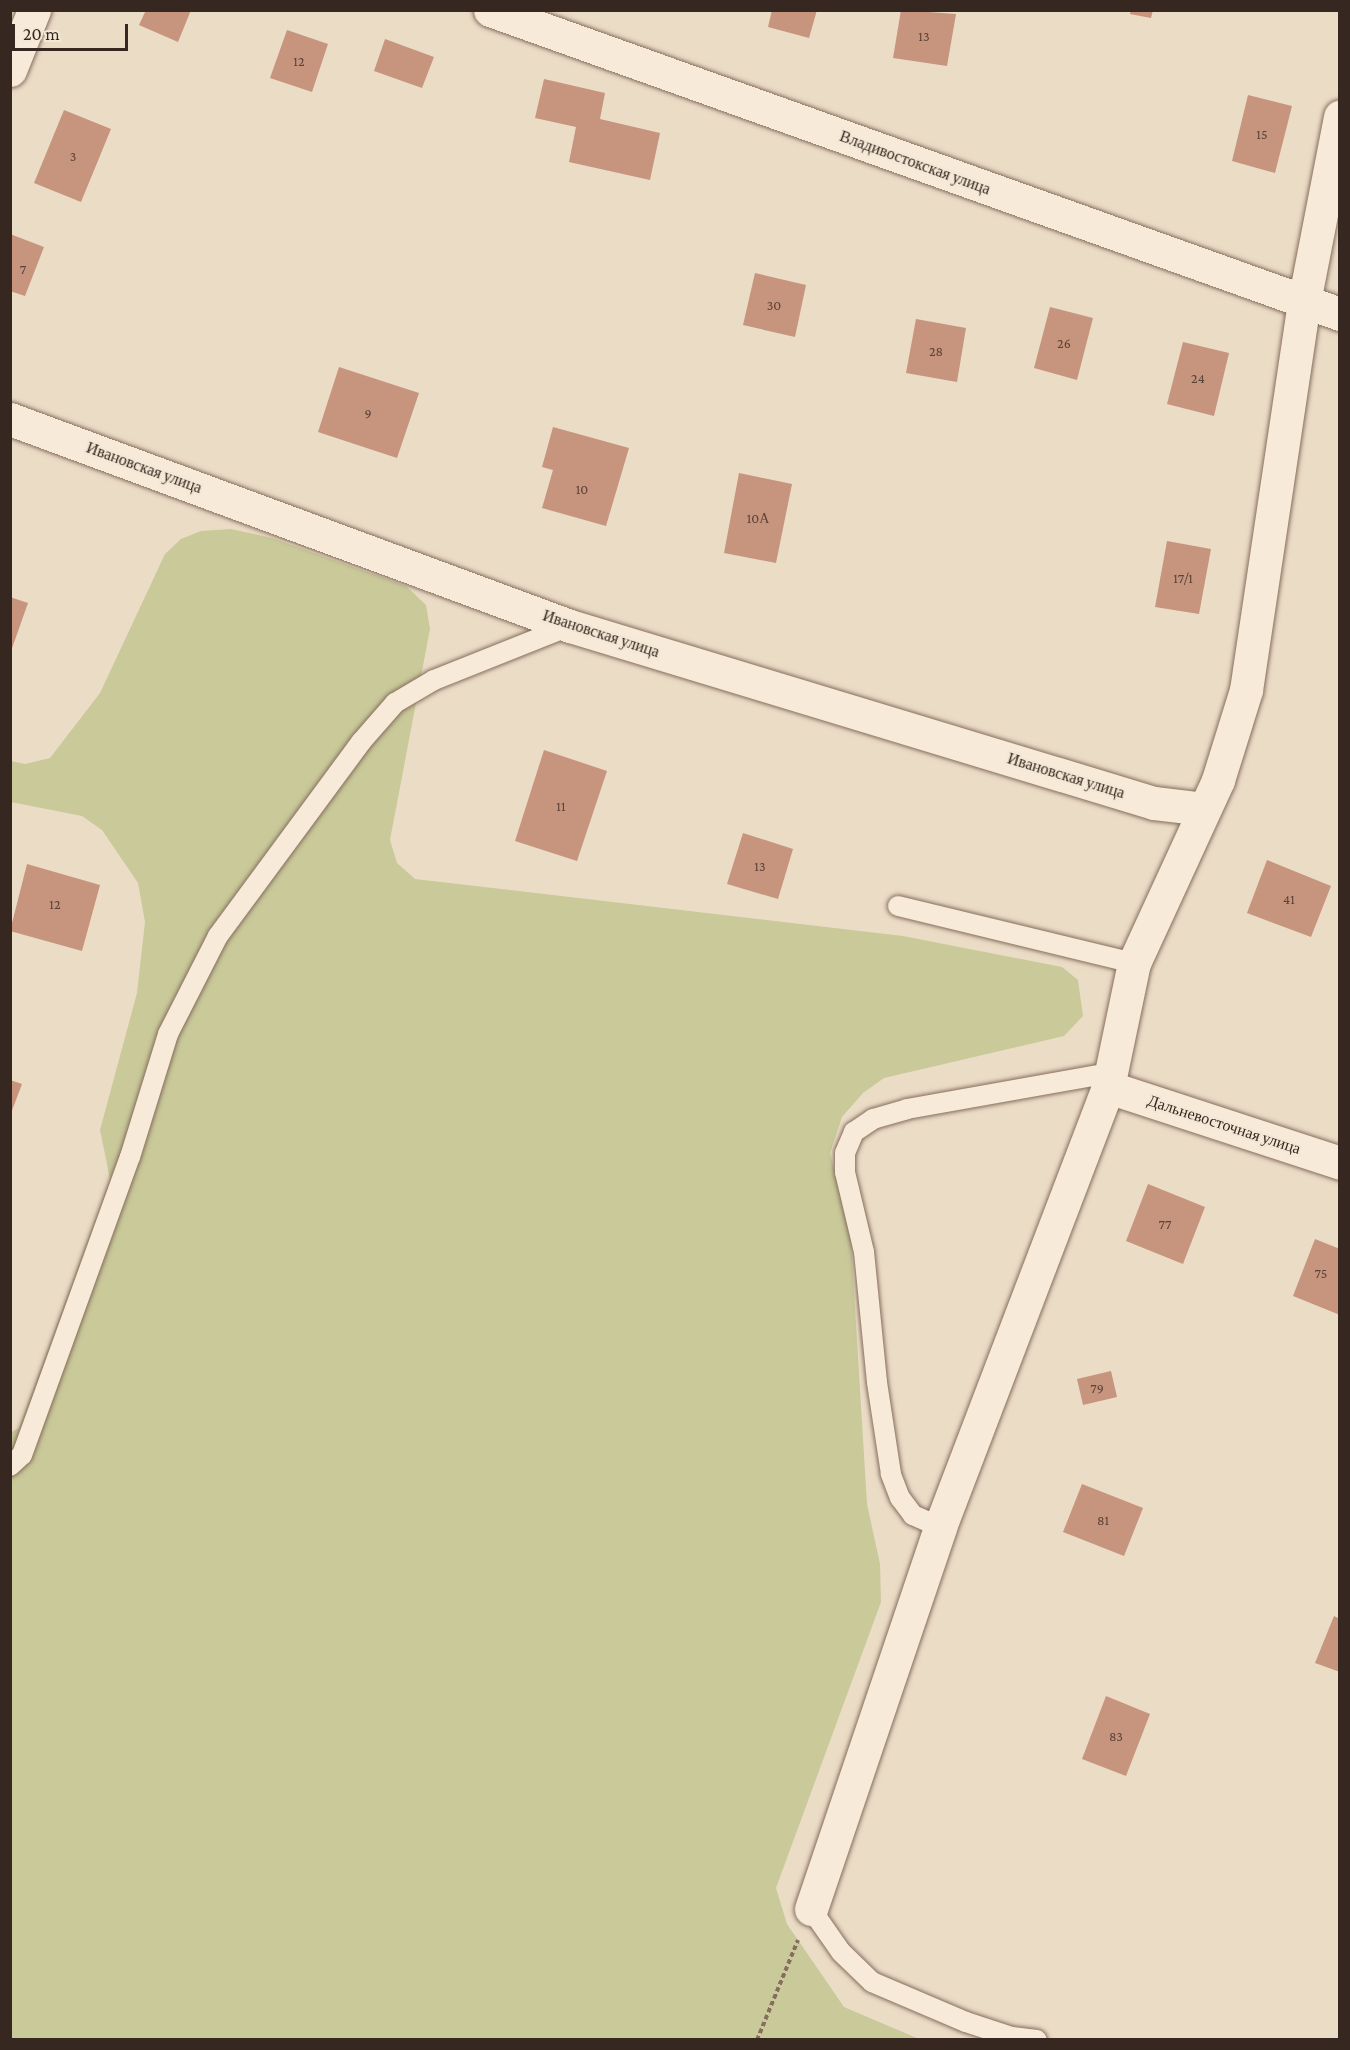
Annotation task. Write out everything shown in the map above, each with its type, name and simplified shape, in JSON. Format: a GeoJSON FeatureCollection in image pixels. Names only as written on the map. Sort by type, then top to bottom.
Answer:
{"type":"FeatureCollection","features":[{"type":"Feature","properties":{"kind":"street"},"geometry":{"type":"LineString","coordinates":[[10,70],[34,10]]}},
{"type":"Feature","properties":{"kind":"street","name":"Владивостокская улица"},"geometry":{"type":"LineString","coordinates":[[490,10],[1340,314]]}},
{"type":"Feature","properties":{"kind":"street"},"geometry":{"type":"LineString","coordinates":[[811,1909],[940,1527],[1108,1080],[1134,963],[1218,780],[1246,690],[1304,302],[1340,116]]}},
{"type":"Feature","properties":{"kind":"street","name":"Ивановская улица"},"geometry":{"type":"LineString","coordinates":[[10,419],[570,626],[1154,802],[1204,809]]}},
{"type":"Feature","properties":{"kind":"street","name":"Дальневосточная улица"},"geometry":{"type":"LineString","coordinates":[[1108,1080],[1340,1163]]}},
{"type":"Feature","properties":{"kind":"lane"},"geometry":{"type":"LineString","coordinates":[[10,1466],[22,1455],[130,1157],[168,1034],[218,936],[361,741],[395,703],[434,680],[570,626]]}},
{"type":"Feature","properties":{"kind":"lane"},"geometry":{"type":"LineString","coordinates":[[898,906],[1134,963]]}},
{"type":"Feature","properties":{"kind":"lane"},"geometry":{"type":"LineString","coordinates":[[940,1527],[913,1515],[900,1498],[891,1474],[864,1252],[845,1172],[845,1153],[854,1132],[873,1119],[906,1109],[1108,1080]]}},
{"type":"Feature","properties":{"kind":"lane"},"geometry":{"type":"LineString","coordinates":[[811,1909],[841,1952],[872,1982],[966,2022],[1012,2037],[1037,2040]]}},
{"type":"Feature","properties":{"kind":"path"},"geometry":{"type":"LineString","coordinates":[[758,2040],[811,1909]]}},
{"type":"Feature","properties":{"kind":"green space"},"geometry":{"type":"Polygon","coordinates":[[[231,529],[272,538],[406,586],[426,605],[430,629],[390,840],[397,863],[415,879],[903,936],[1062,967],[1078,980],[1083,1016],[1064,1036],[884,1078],[863,1093],[842,1117],[830,1153],[850,1226],[867,1504],[880,1564],[881,1602],[776,1888],[787,1924],[844,2007],[919,2039],[11,2040],[11,1432],[19,1428],[110,1179],[100,1130],[137,993],[145,922],[138,883],[102,830],[82,816],[11,802],[11,761],[25,764],[50,758],[100,693],[165,554],[181,539],[201,531],[231,529]]]}},
{"type":"Feature","properties":{"kind":"building"},"geometry":{"type":"Polygon","coordinates":[[[146,10],[191,10],[178,42],[139,25],[146,10]]]}},
{"type":"Feature","properties":{"kind":"building"},"geometry":{"type":"Polygon","coordinates":[[[772,10],[817,10],[809,38],[768,27],[772,10]]]}},
{"type":"Feature","properties":{"kind":"building"},"geometry":{"type":"Polygon","coordinates":[[[901,10],[956,14],[947,66],[893,58],[901,10]]]}},
{"type":"Feature","properties":{"kind":"building"},"geometry":{"type":"Polygon","coordinates":[[[1131,10],[1153,10],[1151,18],[1130,14],[1131,10]]]}},
{"type":"Feature","properties":{"kind":"building"},"geometry":{"type":"Polygon","coordinates":[[[287,30],[328,44],[312,92],[270,78],[287,30]]]}},
{"type":"Feature","properties":{"kind":"building"},"geometry":{"type":"Polygon","coordinates":[[[385,39],[434,57],[422,88],[374,71],[385,39]]]}},
{"type":"Feature","properties":{"kind":"building"},"geometry":{"type":"Polygon","coordinates":[[[544,79],[605,93],[600,119],[660,133],[650,180],[569,162],[576,127],[535,118],[544,79]]]}},
{"type":"Feature","properties":{"kind":"building"},"geometry":{"type":"Polygon","coordinates":[[[1248,95],[1292,106],[1275,173],[1232,161],[1248,95]]]}},
{"type":"Feature","properties":{"kind":"building"},"geometry":{"type":"Polygon","coordinates":[[[64,110],[111,129],[81,202],[34,183],[64,110]]]}},
{"type":"Feature","properties":{"kind":"building"},"geometry":{"type":"Polygon","coordinates":[[[10,234],[44,247],[25,296],[10,291],[10,234]]]}},
{"type":"Feature","properties":{"kind":"building"},"geometry":{"type":"Polygon","coordinates":[[[755,273],[806,285],[795,337],[743,325],[755,273]]]}},
{"type":"Feature","properties":{"kind":"building"},"geometry":{"type":"Polygon","coordinates":[[[1050,307],[1093,318],[1077,380],[1034,368],[1050,307]]]}},
{"type":"Feature","properties":{"kind":"building"},"geometry":{"type":"Polygon","coordinates":[[[916,319],[966,328],[957,382],[906,373],[916,319]]]}},
{"type":"Feature","properties":{"kind":"building"},"geometry":{"type":"Polygon","coordinates":[[[1183,342],[1229,353],[1214,416],[1167,404],[1183,342]]]}},
{"type":"Feature","properties":{"kind":"building"},"geometry":{"type":"Polygon","coordinates":[[[339,367],[419,393],[397,458],[318,432],[339,367]]]}},
{"type":"Feature","properties":{"kind":"building"},"geometry":{"type":"Polygon","coordinates":[[[553,427],[629,448],[606,526],[542,508],[553,470],[542,467],[553,427]]]}},
{"type":"Feature","properties":{"kind":"building"},"geometry":{"type":"Polygon","coordinates":[[[739,473],[792,484],[776,563],[724,553],[739,473]]]}},
{"type":"Feature","properties":{"kind":"building"},"geometry":{"type":"Polygon","coordinates":[[[1167,541],[1211,549],[1199,614],[1155,607],[1167,541]]]}},
{"type":"Feature","properties":{"kind":"building"},"geometry":{"type":"Polygon","coordinates":[[[10,597],[28,603],[11,651],[10,651],[10,597]]]}},
{"type":"Feature","properties":{"kind":"building"},"geometry":{"type":"Polygon","coordinates":[[[544,750],[607,771],[577,861],[515,841],[544,750]]]}},
{"type":"Feature","properties":{"kind":"building"},"geometry":{"type":"Polygon","coordinates":[[[743,833],[793,849],[778,899],[727,884],[743,833]]]}},
{"type":"Feature","properties":{"kind":"building"},"geometry":{"type":"Polygon","coordinates":[[[1267,860],[1331,886],[1311,937],[1247,913],[1267,860]]]}},
{"type":"Feature","properties":{"kind":"building"},"geometry":{"type":"Polygon","coordinates":[[[27,864],[100,885],[82,951],[10,931],[27,864]]]}},
{"type":"Feature","properties":{"kind":"building"},"geometry":{"type":"Polygon","coordinates":[[[10,1080],[22,1084],[11,1113],[10,1113],[10,1080]]]}},
{"type":"Feature","properties":{"kind":"building"},"geometry":{"type":"Polygon","coordinates":[[[1148,1184],[1205,1207],[1183,1264],[1126,1241],[1148,1184]]]}},
{"type":"Feature","properties":{"kind":"building"},"geometry":{"type":"Polygon","coordinates":[[[1315,1239],[1340,1249],[1340,1315],[1293,1296],[1315,1239]]]}},
{"type":"Feature","properties":{"kind":"building"},"geometry":{"type":"Polygon","coordinates":[[[1111,1371],[1117,1397],[1083,1405],[1077,1379],[1111,1371]]]}},
{"type":"Feature","properties":{"kind":"building"},"geometry":{"type":"Polygon","coordinates":[[[1082,1484],[1143,1508],[1124,1556],[1063,1532],[1082,1484]]]}},
{"type":"Feature","properties":{"kind":"building"},"geometry":{"type":"Polygon","coordinates":[[[1334,1616],[1340,1619],[1340,1672],[1315,1663],[1334,1616]]]}},
{"type":"Feature","properties":{"kind":"building"},"geometry":{"type":"Polygon","coordinates":[[[1106,1696],[1150,1714],[1126,1776],[1082,1759],[1106,1696]]]}}]}
